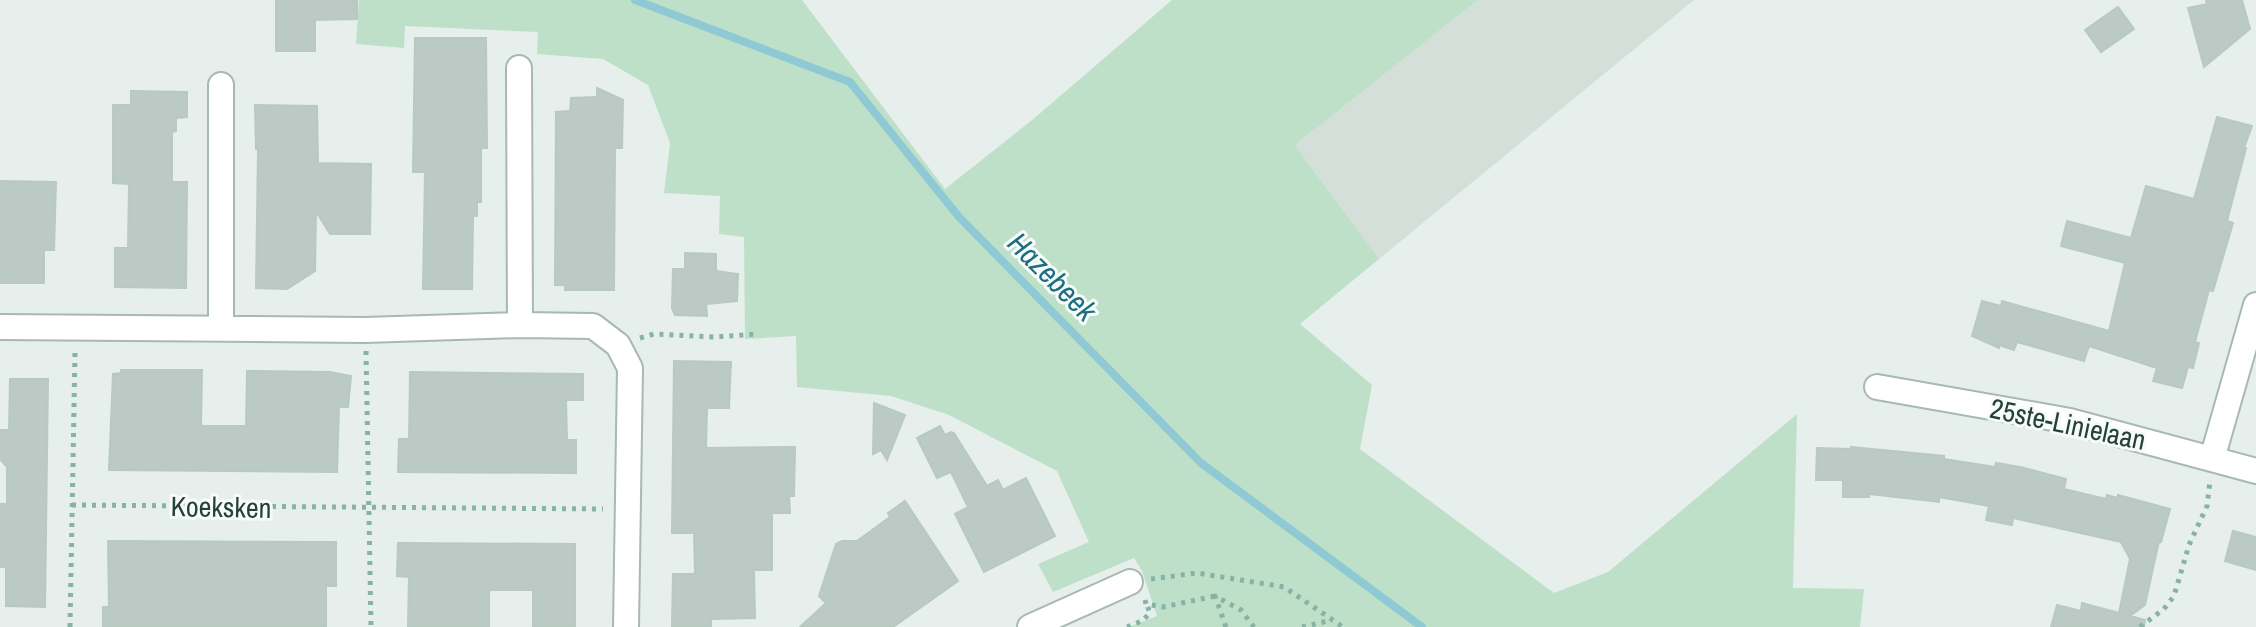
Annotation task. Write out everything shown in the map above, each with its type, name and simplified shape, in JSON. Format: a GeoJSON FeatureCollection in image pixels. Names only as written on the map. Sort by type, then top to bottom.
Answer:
{"type":"FeatureCollection","features":[{"type":"Feature","properties":{"kind":"street"},"geometry":{"type":"LineString","coordinates":[[519,68],[520,325]]}},
{"type":"Feature","properties":{"kind":"street"},"geometry":{"type":"LineString","coordinates":[[221,85],[221,328]]}},
{"type":"Feature","properties":{"kind":"street"},"geometry":{"type":"LineString","coordinates":[[2212,459],[2256,305]]}},
{"type":"Feature","properties":{"kind":"street"},"geometry":{"type":"LineString","coordinates":[[0,327],[365,330],[593,326],[618,345],[630,368],[626,627]]}},
{"type":"Feature","properties":{"kind":"street","name":"25ste-Linielaan"},"geometry":{"type":"LineString","coordinates":[[1877,387],[2070,421],[2256,471]]}},
{"type":"Feature","properties":{"kind":"street"},"geometry":{"type":"LineString","coordinates":[[1030,627],[1133,581]]}},
{"type":"Feature","properties":{"kind":"path"},"geometry":{"type":"LineString","coordinates":[[70,627],[76,327]]}},
{"type":"Feature","properties":{"kind":"path"},"geometry":{"type":"LineString","coordinates":[[365,330],[371,627]]}},
{"type":"Feature","properties":{"kind":"path"},"geometry":{"type":"LineString","coordinates":[[618,345],[654,334],[714,337],[758,334]]}},
{"type":"Feature","properties":{"kind":"path"},"geometry":{"type":"LineString","coordinates":[[2140,627],[2164,609],[2174,596],[2189,545],[2207,506],[2212,459]]}},
{"type":"Feature","properties":{"kind":"path","name":"Koeksken"},"geometry":{"type":"LineString","coordinates":[[72,505],[628,509]]}},
{"type":"Feature","properties":{"kind":"path"},"geometry":{"type":"LineString","coordinates":[[1127,627],[1142,621],[1150,613],[1133,581],[1197,573],[1284,587],[1343,627]]}},
{"type":"Feature","properties":{"kind":"path"},"geometry":{"type":"LineString","coordinates":[[1146,604],[1163,607],[1215,596],[1241,610],[1254,627]]}},
{"type":"Feature","properties":{"kind":"path"},"geometry":{"type":"LineString","coordinates":[[1215,596],[1226,627]]}},
{"type":"Feature","properties":{"kind":"path"},"geometry":{"type":"LineString","coordinates":[[1302,627],[1333,619]]}},
{"type":"Feature","properties":{"kind":"shaded area"},"geometry":{"type":"Polygon","coordinates":[[[1478,0],[1694,0],[1379,259],[1295,145],[1478,0]]]}},
{"type":"Feature","properties":{"kind":"green space"},"geometry":{"type":"Polygon","coordinates":[[[359,0],[802,0],[945,189],[1031,121],[1172,0],[1478,0],[1295,145],[1379,259],[1300,324],[1372,385],[1360,449],[1554,593],[1608,572],[1797,414],[1793,588],[1864,589],[1860,627],[1129,627],[1157,616],[1142,571],[1134,558],[1053,592],[1038,564],[1089,542],[1057,471],[949,415],[891,396],[797,387],[796,336],[745,339],[744,237],[719,234],[720,196],[664,193],[670,143],[648,85],[603,59],[537,54],[538,32],[405,26],[404,48],[356,44],[359,0]]]}},
{"type":"Feature","properties":{"kind":"building"},"geometry":{"type":"Polygon","coordinates":[[[276,0],[357,0],[357,19],[315,20],[315,51],[276,51],[276,0]]]}},
{"type":"Feature","properties":{"kind":"building"},"geometry":{"type":"Polygon","coordinates":[[[2206,0],[2242,0],[2250,29],[2204,67],[2188,8],[2207,4],[2206,0]]]}},
{"type":"Feature","properties":{"kind":"building"},"geometry":{"type":"Polygon","coordinates":[[[2118,7],[2134,29],[2101,52],[2085,30],[2118,7]]]}},
{"type":"Feature","properties":{"kind":"building"},"geometry":{"type":"Polygon","coordinates":[[[415,38],[486,38],[487,148],[481,148],[481,202],[477,202],[477,216],[473,216],[472,289],[423,289],[425,172],[413,172],[415,38]]]}},
{"type":"Feature","properties":{"kind":"building"},"geometry":{"type":"Polygon","coordinates":[[[597,88],[623,100],[622,148],[615,148],[614,290],[565,290],[565,285],[555,285],[556,112],[570,111],[571,98],[597,97],[597,88]]]}},
{"type":"Feature","properties":{"kind":"building"},"geometry":{"type":"Polygon","coordinates":[[[131,91],[187,92],[187,117],[176,118],[176,131],[172,132],[172,182],[187,182],[186,288],[115,287],[115,248],[128,248],[129,184],[113,183],[113,105],[131,105],[131,91]]]}},
{"type":"Feature","properties":{"kind":"building"},"geometry":{"type":"Polygon","coordinates":[[[255,105],[317,106],[318,163],[371,164],[370,234],[330,234],[316,211],[315,271],[287,289],[256,288],[258,149],[255,105]]]}},
{"type":"Feature","properties":{"kind":"building"},"geometry":{"type":"Polygon","coordinates":[[[2217,117],[2252,126],[2227,221],[2233,223],[2213,291],[2209,290],[2195,342],[2199,343],[2193,368],[2188,367],[2182,388],[2153,381],[2157,368],[2089,346],[2084,361],[2017,342],[2014,350],[1999,345],[1999,348],[1972,336],[1982,301],[2001,306],[2002,301],[2109,331],[2125,263],[2061,246],[2067,221],[2131,238],[2146,186],[2194,199],[2217,117]]]}},
{"type":"Feature","properties":{"kind":"building"},"geometry":{"type":"Polygon","coordinates":[[[0,181],[56,182],[54,250],[44,250],[44,283],[0,283],[0,181]]]}},
{"type":"Feature","properties":{"kind":"building"},"geometry":{"type":"Polygon","coordinates":[[[685,253],[716,254],[716,271],[738,274],[737,301],[706,304],[707,316],[675,315],[672,308],[673,269],[685,269],[685,253]]]}},
{"type":"Feature","properties":{"kind":"building"},"geometry":{"type":"Polygon","coordinates":[[[674,361],[731,362],[729,408],[707,408],[706,448],[795,447],[794,496],[789,496],[790,513],[772,513],[772,570],[754,570],[755,618],[711,619],[711,627],[672,627],[673,574],[695,574],[694,533],[672,533],[674,361]]]}},
{"type":"Feature","properties":{"kind":"building"},"geometry":{"type":"Polygon","coordinates":[[[121,370],[202,370],[201,426],[246,426],[247,371],[330,372],[351,376],[348,407],[339,407],[337,472],[109,470],[113,374],[121,373],[121,370]]]}},
{"type":"Feature","properties":{"kind":"building"},"geometry":{"type":"Polygon","coordinates":[[[410,372],[583,374],[583,400],[566,400],[567,440],[576,440],[576,473],[398,472],[399,439],[409,439],[410,372]]]}},
{"type":"Feature","properties":{"kind":"building"},"geometry":{"type":"Polygon","coordinates":[[[10,379],[48,379],[45,607],[6,606],[6,567],[0,567],[0,504],[7,504],[7,467],[0,459],[0,430],[9,430],[10,379]]]}},
{"type":"Feature","properties":{"kind":"building"},"geometry":{"type":"Polygon","coordinates":[[[874,403],[905,415],[887,460],[881,450],[873,454],[874,403]]]}},
{"type":"Feature","properties":{"kind":"building"},"geometry":{"type":"Polygon","coordinates":[[[940,426],[945,435],[954,433],[987,486],[998,480],[1003,490],[1026,478],[1055,536],[984,572],[955,514],[968,507],[951,472],[937,478],[917,438],[940,426]]]}},
{"type":"Feature","properties":{"kind":"building"},"geometry":{"type":"Polygon","coordinates":[[[1851,447],[1944,456],[1944,459],[1995,467],[1996,463],[2020,467],[2066,479],[2064,489],[2106,499],[2107,495],[2117,498],[2118,495],[2170,509],[2159,541],[2145,605],[2130,616],[2145,620],[2144,627],[2051,627],[2057,605],[2081,611],[2082,603],[2119,613],[2130,559],[2121,542],[2013,518],[2012,525],[1986,520],[1989,506],[1939,497],[1939,502],[1869,494],[1869,497],[1843,497],[1843,480],[1816,480],[1817,448],[1851,447]]]}},
{"type":"Feature","properties":{"kind":"building"},"geometry":{"type":"Polygon","coordinates":[[[905,501],[958,581],[893,627],[800,627],[826,603],[819,596],[836,544],[857,541],[890,517],[888,513],[905,501]]]}},
{"type":"Feature","properties":{"kind":"building"},"geometry":{"type":"Polygon","coordinates":[[[2233,531],[2256,537],[2256,570],[2225,561],[2233,531]]]}},
{"type":"Feature","properties":{"kind":"building"},"geometry":{"type":"Polygon","coordinates":[[[108,541],[336,542],[336,586],[326,586],[326,627],[103,627],[103,607],[109,607],[108,541]]]}},
{"type":"Feature","properties":{"kind":"building"},"geometry":{"type":"Polygon","coordinates":[[[398,543],[575,544],[575,627],[533,627],[533,590],[489,590],[489,627],[408,627],[409,577],[397,576],[398,543]]]}},
{"type":"Feature","properties":{"kind":"waterway","name":"Hazebeek"},"geometry":{"type":"LineString","coordinates":[[635,0],[850,82],[959,217],[1201,463],[1422,627]]}}]}
